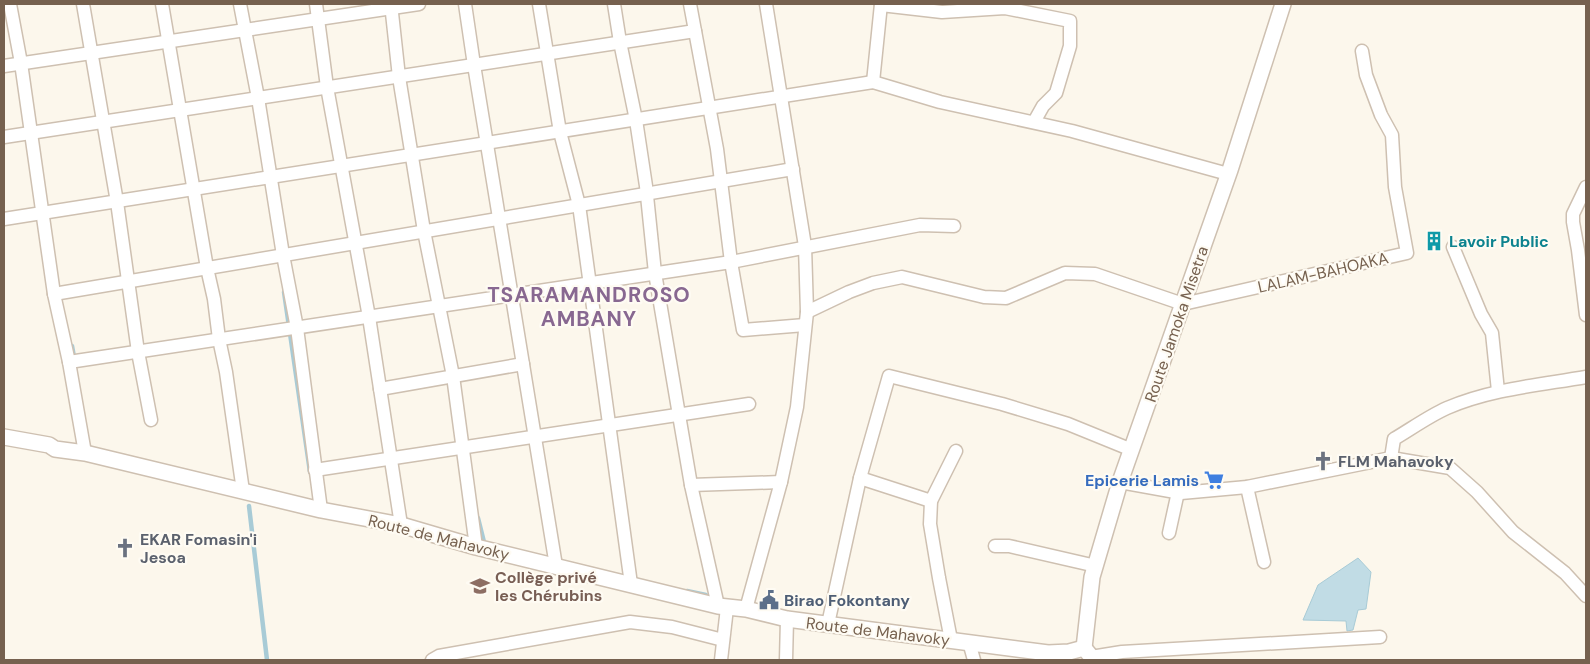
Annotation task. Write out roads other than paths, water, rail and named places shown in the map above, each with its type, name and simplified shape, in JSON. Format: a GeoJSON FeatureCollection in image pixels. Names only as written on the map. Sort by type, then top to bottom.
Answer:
{"type":"FeatureCollection","features":[{"type":"Feature","properties":{"kind":"street"},"geometry":{"type":"LineString","coordinates":[[10,4],[21,64],[54,294],[69,362],[85,453]]}},
{"type":"Feature","properties":{"kind":"street"},"geometry":{"type":"LineString","coordinates":[[83,4],[117,202],[138,352],[151,420]]}},
{"type":"Feature","properties":{"kind":"street"},"geometry":{"type":"LineString","coordinates":[[162,4],[207,268],[214,299],[243,491]]}},
{"type":"Feature","properties":{"kind":"street"},"geometry":{"type":"LineString","coordinates":[[240,4],[297,328],[321,510]]}},
{"type":"Feature","properties":{"kind":"street"},"geometry":{"type":"LineString","coordinates":[[316,4],[327,88],[368,317],[401,525]]}},
{"type":"Feature","properties":{"kind":"street"},"geometry":{"type":"LineString","coordinates":[[4,66],[318,19],[391,6],[419,4]]}},
{"type":"Feature","properties":{"kind":"street"},"geometry":{"type":"LineString","coordinates":[[465,4],[486,144],[500,219],[556,566]]}},
{"type":"Feature","properties":{"kind":"street"},"geometry":{"type":"LineString","coordinates":[[539,4],[560,132],[579,205],[631,584]]}},
{"type":"Feature","properties":{"kind":"street"},"geometry":{"type":"LineString","coordinates":[[614,4],[636,120],[647,190],[655,273],[691,485],[723,607],[721,660]]}},
{"type":"Feature","properties":{"kind":"street"},"geometry":{"type":"LineString","coordinates":[[690,4],[722,181],[731,262],[744,330],[806,319],[849,292],[873,283],[902,277],[984,296],[1006,298],[1065,273],[1095,274],[1183,304]]}},
{"type":"Feature","properties":{"kind":"street"},"geometry":{"type":"LineString","coordinates":[[746,609],[781,482],[797,406],[806,319],[806,246],[766,4]]}},
{"type":"Feature","properties":{"kind":"street"},"geometry":{"type":"LineString","coordinates":[[873,82],[881,4],[942,12],[1005,8],[1070,21],[1070,46],[1056,93],[1043,106],[1034,122]]}},
{"type":"Feature","properties":{"kind":"street","name":"Route Jamoka Misetra"},"geometry":{"type":"LineString","coordinates":[[1090,655],[1092,577],[1120,482],[1228,174],[1283,4]]}},
{"type":"Feature","properties":{"kind":"street"},"geometry":{"type":"LineString","coordinates":[[391,6],[399,77],[424,232],[453,376],[476,547]]}},
{"type":"Feature","properties":{"kind":"street"},"geometry":{"type":"LineString","coordinates":[[4,137],[696,31]]}},
{"type":"Feature","properties":{"kind":"street","name":"LALAM-BAHOAKA"},"geometry":{"type":"LineString","coordinates":[[1183,304],[1407,253],[1395,187],[1392,135],[1381,115],[1366,75],[1362,51]]}},
{"type":"Feature","properties":{"kind":"street"},"geometry":{"type":"LineString","coordinates":[[4,219],[873,82],[940,102],[1034,122],[1228,174]]}},
{"type":"Feature","properties":{"kind":"street"},"geometry":{"type":"LineString","coordinates":[[54,294],[500,219],[579,205],[647,190],[722,181],[793,169]]}},
{"type":"Feature","properties":{"kind":"street"},"geometry":{"type":"LineString","coordinates":[[1586,188],[1573,214],[1573,222],[1586,315]]}},
{"type":"Feature","properties":{"kind":"street"},"geometry":{"type":"LineString","coordinates":[[69,362],[731,262],[920,225],[954,226]]}},
{"type":"Feature","properties":{"kind":"street"},"geometry":{"type":"LineString","coordinates":[[1453,247],[1481,314],[1492,333],[1498,392]]}},
{"type":"Feature","properties":{"kind":"street"},"geometry":{"type":"LineString","coordinates":[[380,388],[523,364]]}},
{"type":"Feature","properties":{"kind":"street"},"geometry":{"type":"LineString","coordinates":[[828,624],[860,478],[889,376],[1040,415],[1068,424],[1132,450]]}},
{"type":"Feature","properties":{"kind":"street"},"geometry":{"type":"LineString","coordinates":[[1390,458],[1394,439],[1445,409],[1471,398],[1586,377]]}},
{"type":"Feature","properties":{"kind":"street"},"geometry":{"type":"LineString","coordinates":[[315,470],[749,404]]}},
{"type":"Feature","properties":{"kind":"street","name":"Route de Mahavoky"},"geometry":{"type":"LineString","coordinates":[[4,437],[50,444],[56,449],[85,453],[321,510],[401,525],[476,547],[723,607],[746,609],[787,619],[1048,652],[1090,655]]}},
{"type":"Feature","properties":{"kind":"street"},"geometry":{"type":"LineString","coordinates":[[951,640],[930,524],[931,501],[956,451]]}},
{"type":"Feature","properties":{"kind":"street"},"geometry":{"type":"LineString","coordinates":[[1120,482],[1178,492],[1229,490],[1390,458],[1450,468],[1477,492],[1513,532],[1565,573],[1586,596]]}},
{"type":"Feature","properties":{"kind":"street"},"geometry":{"type":"LineString","coordinates":[[860,478],[931,501]]}},
{"type":"Feature","properties":{"kind":"street"},"geometry":{"type":"LineString","coordinates":[[691,485],[781,482]]}},
{"type":"Feature","properties":{"kind":"street"},"geometry":{"type":"LineString","coordinates":[[1247,487],[1264,562]]}},
{"type":"Feature","properties":{"kind":"street"},"geometry":{"type":"LineString","coordinates":[[1170,532],[1178,492]]}},
{"type":"Feature","properties":{"kind":"street"},"geometry":{"type":"LineString","coordinates":[[995,546],[1009,546],[1096,566]]}},
{"type":"Feature","properties":{"kind":"street"},"geometry":{"type":"LineString","coordinates":[[786,660],[787,619]]}},
{"type":"Feature","properties":{"kind":"street"},"geometry":{"type":"LineString","coordinates":[[437,659],[630,622],[672,627],[723,640]]}},
{"type":"Feature","properties":{"kind":"street"},"geometry":{"type":"LineString","coordinates":[[1090,655],[1380,637]]}},
{"type":"Feature","properties":{"kind":"street"},"geometry":{"type":"LineString","coordinates":[[969,642],[974,660]]}},
{"type":"Feature","properties":{"kind":"water"},"geometry":{"type":"Polygon","coordinates":[[[1358,558],[1371,572],[1366,609],[1358,610],[1353,630],[1347,631],[1346,621],[1303,620],[1318,585],[1358,558]]]}},
{"type":"Feature","properties":{"kind":"waterway"},"geometry":{"type":"LineString","coordinates":[[284,292],[310,472]]}},
{"type":"Feature","properties":{"kind":"waterway"},"geometry":{"type":"LineString","coordinates":[[72,346],[74,357]]}},
{"type":"Feature","properties":{"kind":"waterway"},"geometry":{"type":"LineString","coordinates":[[249,506],[267,660]]}},
{"type":"Feature","properties":{"kind":"waterway"},"geometry":{"type":"LineString","coordinates":[[478,518],[484,542]]}},
{"type":"Feature","properties":{"kind":"waterway"},"geometry":{"type":"LineString","coordinates":[[687,591],[706,595]]}},
{"type":"Feature","properties":{"kind":"place","name":"Lavoir Public"},"geometry":{"type":"Point","coordinates":[1434,241]}},
{"type":"Feature","properties":{"kind":"place","name":"FLM Mahavoky"},"geometry":{"type":"Point","coordinates":[1323,461]}},
{"type":"Feature","properties":{"kind":"place","name":"Epicerie Lamis"},"geometry":{"type":"Point","coordinates":[1214,480]}},
{"type":"Feature","properties":{"kind":"place","name":"EKAR Fomasin'i Jesoa"},"geometry":{"type":"Point","coordinates":[125,548]}},
{"type":"Feature","properties":{"kind":"place","name":"Collège privé les Chérubins"},"geometry":{"type":"Point","coordinates":[480,586]}},
{"type":"Feature","properties":{"kind":"place","name":"Birao Fokontany"},"geometry":{"type":"Point","coordinates":[769,600]}},
{"type":"Feature","properties":{"kind":"district","name":"TSARAMANDROSO AMBANY"},"geometry":{"type":"Point","coordinates":[589,307]}}]}
